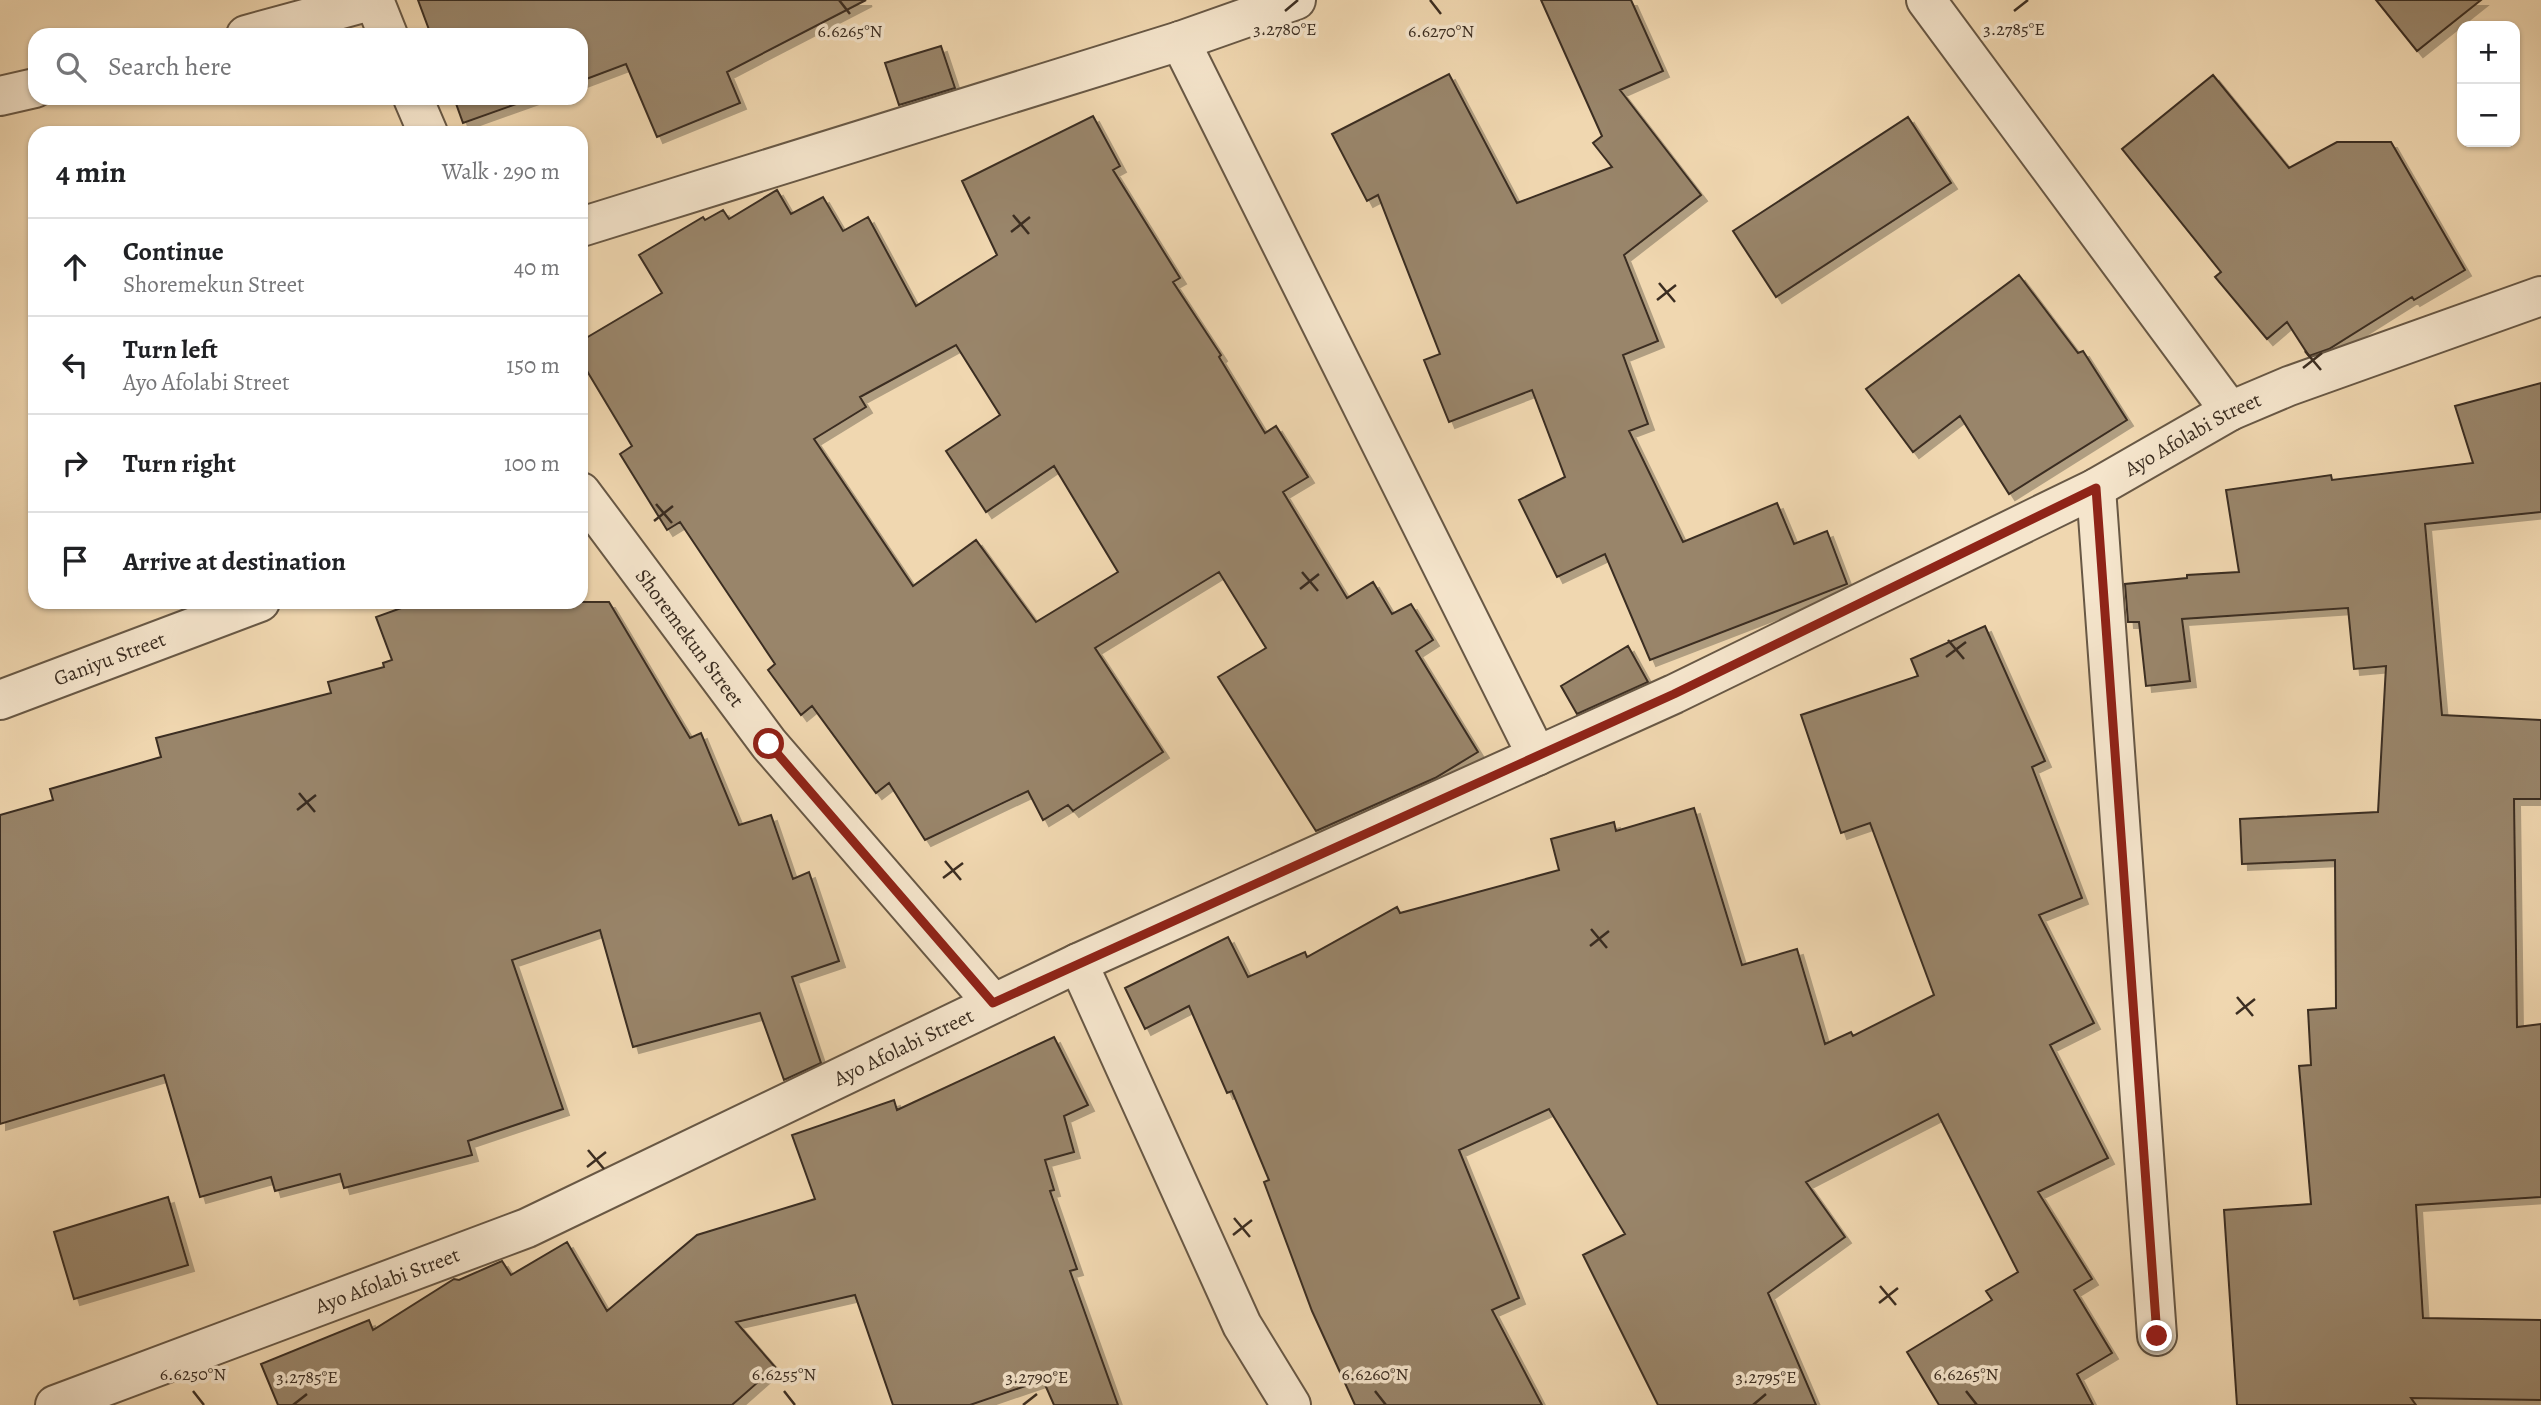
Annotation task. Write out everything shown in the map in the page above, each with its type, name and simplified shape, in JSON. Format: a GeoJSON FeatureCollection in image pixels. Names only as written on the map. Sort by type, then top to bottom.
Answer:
{"type":"FeatureCollection","features":[{"type":"Feature","properties":{"kind":"street"},"geometry":{"type":"LineString","coordinates":[[272,28],[374,0],[385,28]]}},
{"type":"Feature","properties":{"kind":"street"},"geometry":{"type":"LineString","coordinates":[[588,225],[1180,41],[1296,0]]}},
{"type":"Feature","properties":{"kind":"street"},"geometry":{"type":"LineString","coordinates":[[1926,0],[2230,411]]}},
{"type":"Feature","properties":{"kind":"street"},"geometry":{"type":"LineString","coordinates":[[1180,41],[1536,756]]}},
{"type":"Feature","properties":{"kind":"street"},"geometry":{"type":"LineString","coordinates":[[0,96],[28,90]]}},
{"type":"Feature","properties":{"kind":"street"},"geometry":{"type":"LineString","coordinates":[[416,105],[425,126]]}},
{"type":"Feature","properties":{"kind":"street","name":"Ayo Afolabi Street"},"geometry":{"type":"LineString","coordinates":[[55,1405],[527,1227],[1078,963],[1674,694],[2096,488],[2230,411],[2289,386],[2541,296]]}},
{"type":"Feature","properties":{"kind":"street"},"geometry":{"type":"LineString","coordinates":[[2096,488],[2157,1336]]}},
{"type":"Feature","properties":{"kind":"street","name":"Shoremekun Street"},"geometry":{"type":"LineString","coordinates":[[588,501],[769,744],[993,1003]]}},
{"type":"Feature","properties":{"kind":"street","name":"Ganiyu Street"},"geometry":{"type":"LineString","coordinates":[[0,700],[241,609]]}},
{"type":"Feature","properties":{"kind":"street"},"geometry":{"type":"LineString","coordinates":[[1078,963],[1242,1325],[1291,1405]]}},
{"type":"Feature","properties":{"kind":"building"},"geometry":{"type":"Polygon","coordinates":[[[418,0],[866,0],[727,72],[740,103],[657,137],[626,64],[588,78],[588,28],[428,28],[418,0]]]}},
{"type":"Feature","properties":{"kind":"building"},"geometry":{"type":"Polygon","coordinates":[[[1541,0],[1631,0],[1663,71],[1620,90],[1701,195],[1624,255],[1658,341],[1623,355],[1648,424],[1629,431],[1683,542],[1777,503],[1794,544],[1827,531],[1847,584],[1650,660],[1605,554],[1557,577],[1519,500],[1565,477],[1532,390],[1449,422],[1424,360],[1440,354],[1378,195],[1367,201],[1332,134],[1449,74],[1517,203],[1612,167],[1593,143],[1602,136],[1541,0]]]}},
{"type":"Feature","properties":{"kind":"building"},"geometry":{"type":"Polygon","coordinates":[[[2376,0],[2481,0],[2417,51],[2376,0]]]}},
{"type":"Feature","properties":{"kind":"building"},"geometry":{"type":"Polygon","coordinates":[[[941,46],[955,88],[899,105],[885,63],[941,46]]]}},
{"type":"Feature","properties":{"kind":"building"},"geometry":{"type":"Polygon","coordinates":[[[2213,75],[2289,168],[2337,142],[2391,142],[2465,270],[2414,300],[2412,297],[2329,349],[2309,356],[2287,322],[2267,339],[2215,277],[2221,272],[2122,149],[2213,75]]]}},
{"type":"Feature","properties":{"kind":"building"},"geometry":{"type":"Polygon","coordinates":[[[457,105],[513,105],[463,123],[457,105]]]}},
{"type":"Feature","properties":{"kind":"building"},"geometry":{"type":"Polygon","coordinates":[[[1093,116],[1120,166],[1113,170],[1180,278],[1173,282],[1221,355],[1219,357],[1265,433],[1276,426],[1308,477],[1283,492],[1347,598],[1373,582],[1392,614],[1411,604],[1433,640],[1416,651],[1478,752],[1435,778],[1316,831],[1218,677],[1266,648],[1219,572],[1095,648],[1163,752],[1073,811],[1068,805],[1043,820],[1028,791],[925,840],[889,783],[876,793],[812,706],[801,715],[768,670],[775,664],[680,522],[667,530],[620,454],[632,446],[588,373],[588,337],[662,293],[639,255],[703,217],[705,220],[723,210],[729,219],[777,190],[791,214],[823,197],[843,231],[868,217],[916,306],[997,255],[962,181],[1093,116]],[[956,345],[860,397],[866,407],[814,439],[913,586],[976,540],[1036,622],[1118,572],[1054,466],[986,512],[946,451],[1000,415],[956,345]]]}},
{"type":"Feature","properties":{"kind":"building"},"geometry":{"type":"Polygon","coordinates":[[[1908,117],[1951,183],[1776,297],[1733,231],[1908,117]]]}},
{"type":"Feature","properties":{"kind":"building"},"geometry":{"type":"Polygon","coordinates":[[[2019,275],[2078,353],[2083,351],[2127,420],[2009,494],[1960,416],[1913,452],[1866,389],[2019,275]]]}},
{"type":"Feature","properties":{"kind":"building"},"geometry":{"type":"Polygon","coordinates":[[[2541,383],[2541,512],[2425,524],[2442,715],[2541,720],[2541,799],[2514,799],[2517,1027],[2541,1024],[2541,1197],[2416,1205],[2423,1318],[2541,1320],[2541,1400],[2411,1398],[2416,1405],[2237,1405],[2224,1210],[2311,1204],[2299,1066],[2311,1065],[2308,1010],[2336,1008],[2335,860],[2242,864],[2240,819],[2378,812],[2386,666],[2354,669],[2348,608],[2182,619],[2190,681],[2146,686],[2139,622],[2128,622],[2125,584],[2187,578],[2187,575],[2239,572],[2226,490],[2331,475],[2332,480],[2473,463],[2455,406],[2541,383]]]}},
{"type":"Feature","properties":{"kind":"building"},"geometry":{"type":"Polygon","coordinates":[[[588,602],[609,602],[690,738],[701,733],[739,825],[771,815],[793,879],[809,872],[839,961],[792,977],[821,1063],[784,1080],[760,1013],[633,1047],[600,930],[512,960],[563,1109],[468,1141],[472,1155],[344,1188],[340,1174],[275,1191],[271,1177],[200,1197],[164,1075],[0,1124],[0,815],[53,800],[50,789],[161,757],[156,738],[331,693],[328,682],[384,667],[383,663],[392,660],[376,617],[398,609],[588,609],[588,602]]]}},
{"type":"Feature","properties":{"kind":"building"},"geometry":{"type":"Polygon","coordinates":[[[1985,626],[2045,761],[2032,767],[2082,898],[2039,915],[2094,1023],[2050,1045],[2108,1158],[2038,1192],[2092,1279],[2074,1290],[2112,1353],[2077,1374],[2093,1405],[1939,1405],[1907,1352],[1992,1300],[1986,1291],[2018,1272],[1938,1114],[1806,1182],[1845,1237],[1768,1293],[1816,1405],[1658,1405],[1583,1255],[1625,1234],[1549,1109],[1459,1150],[1519,1298],[1492,1310],[1542,1405],[1355,1405],[1312,1311],[1264,1182],[1269,1180],[1232,1091],[1227,1093],[1189,1006],[1145,1029],[1125,988],[1228,937],[1248,977],[1305,952],[1307,957],[1397,907],[1400,913],[1559,870],[1551,839],[1614,822],[1616,831],[1694,808],[1742,965],[1797,949],[1825,1044],[1851,1032],[1853,1036],[1934,995],[1870,823],[1841,833],[1801,715],[1918,676],[1911,659],[1985,626]]]}},
{"type":"Feature","properties":{"kind":"building"},"geometry":{"type":"Polygon","coordinates":[[[1628,646],[1648,682],[1577,714],[1561,686],[1628,646]]]}},
{"type":"Feature","properties":{"kind":"building"},"geometry":{"type":"Polygon","coordinates":[[[1054,1037],[1088,1105],[1064,1116],[1074,1152],[1045,1160],[1054,1190],[1050,1191],[1077,1269],[1070,1271],[1118,1405],[1054,1405],[1043,1380],[970,1405],[893,1405],[855,1295],[736,1322],[775,1367],[732,1405],[278,1405],[261,1364],[369,1320],[373,1330],[454,1279],[459,1280],[502,1261],[511,1275],[567,1242],[607,1311],[697,1235],[815,1199],[792,1135],[894,1100],[897,1110],[1054,1037]]]}},
{"type":"Feature","properties":{"kind":"building"},"geometry":{"type":"Polygon","coordinates":[[[168,1197],[188,1265],[74,1299],[54,1232],[168,1197]]]}},
{"type":"Feature","properties":{"kind":"route"},"geometry":{"type":"LineString","coordinates":[[769,744],[993,1003],[1674,694],[2096,488],[2140,1057],[2157,1336]]}}]}
